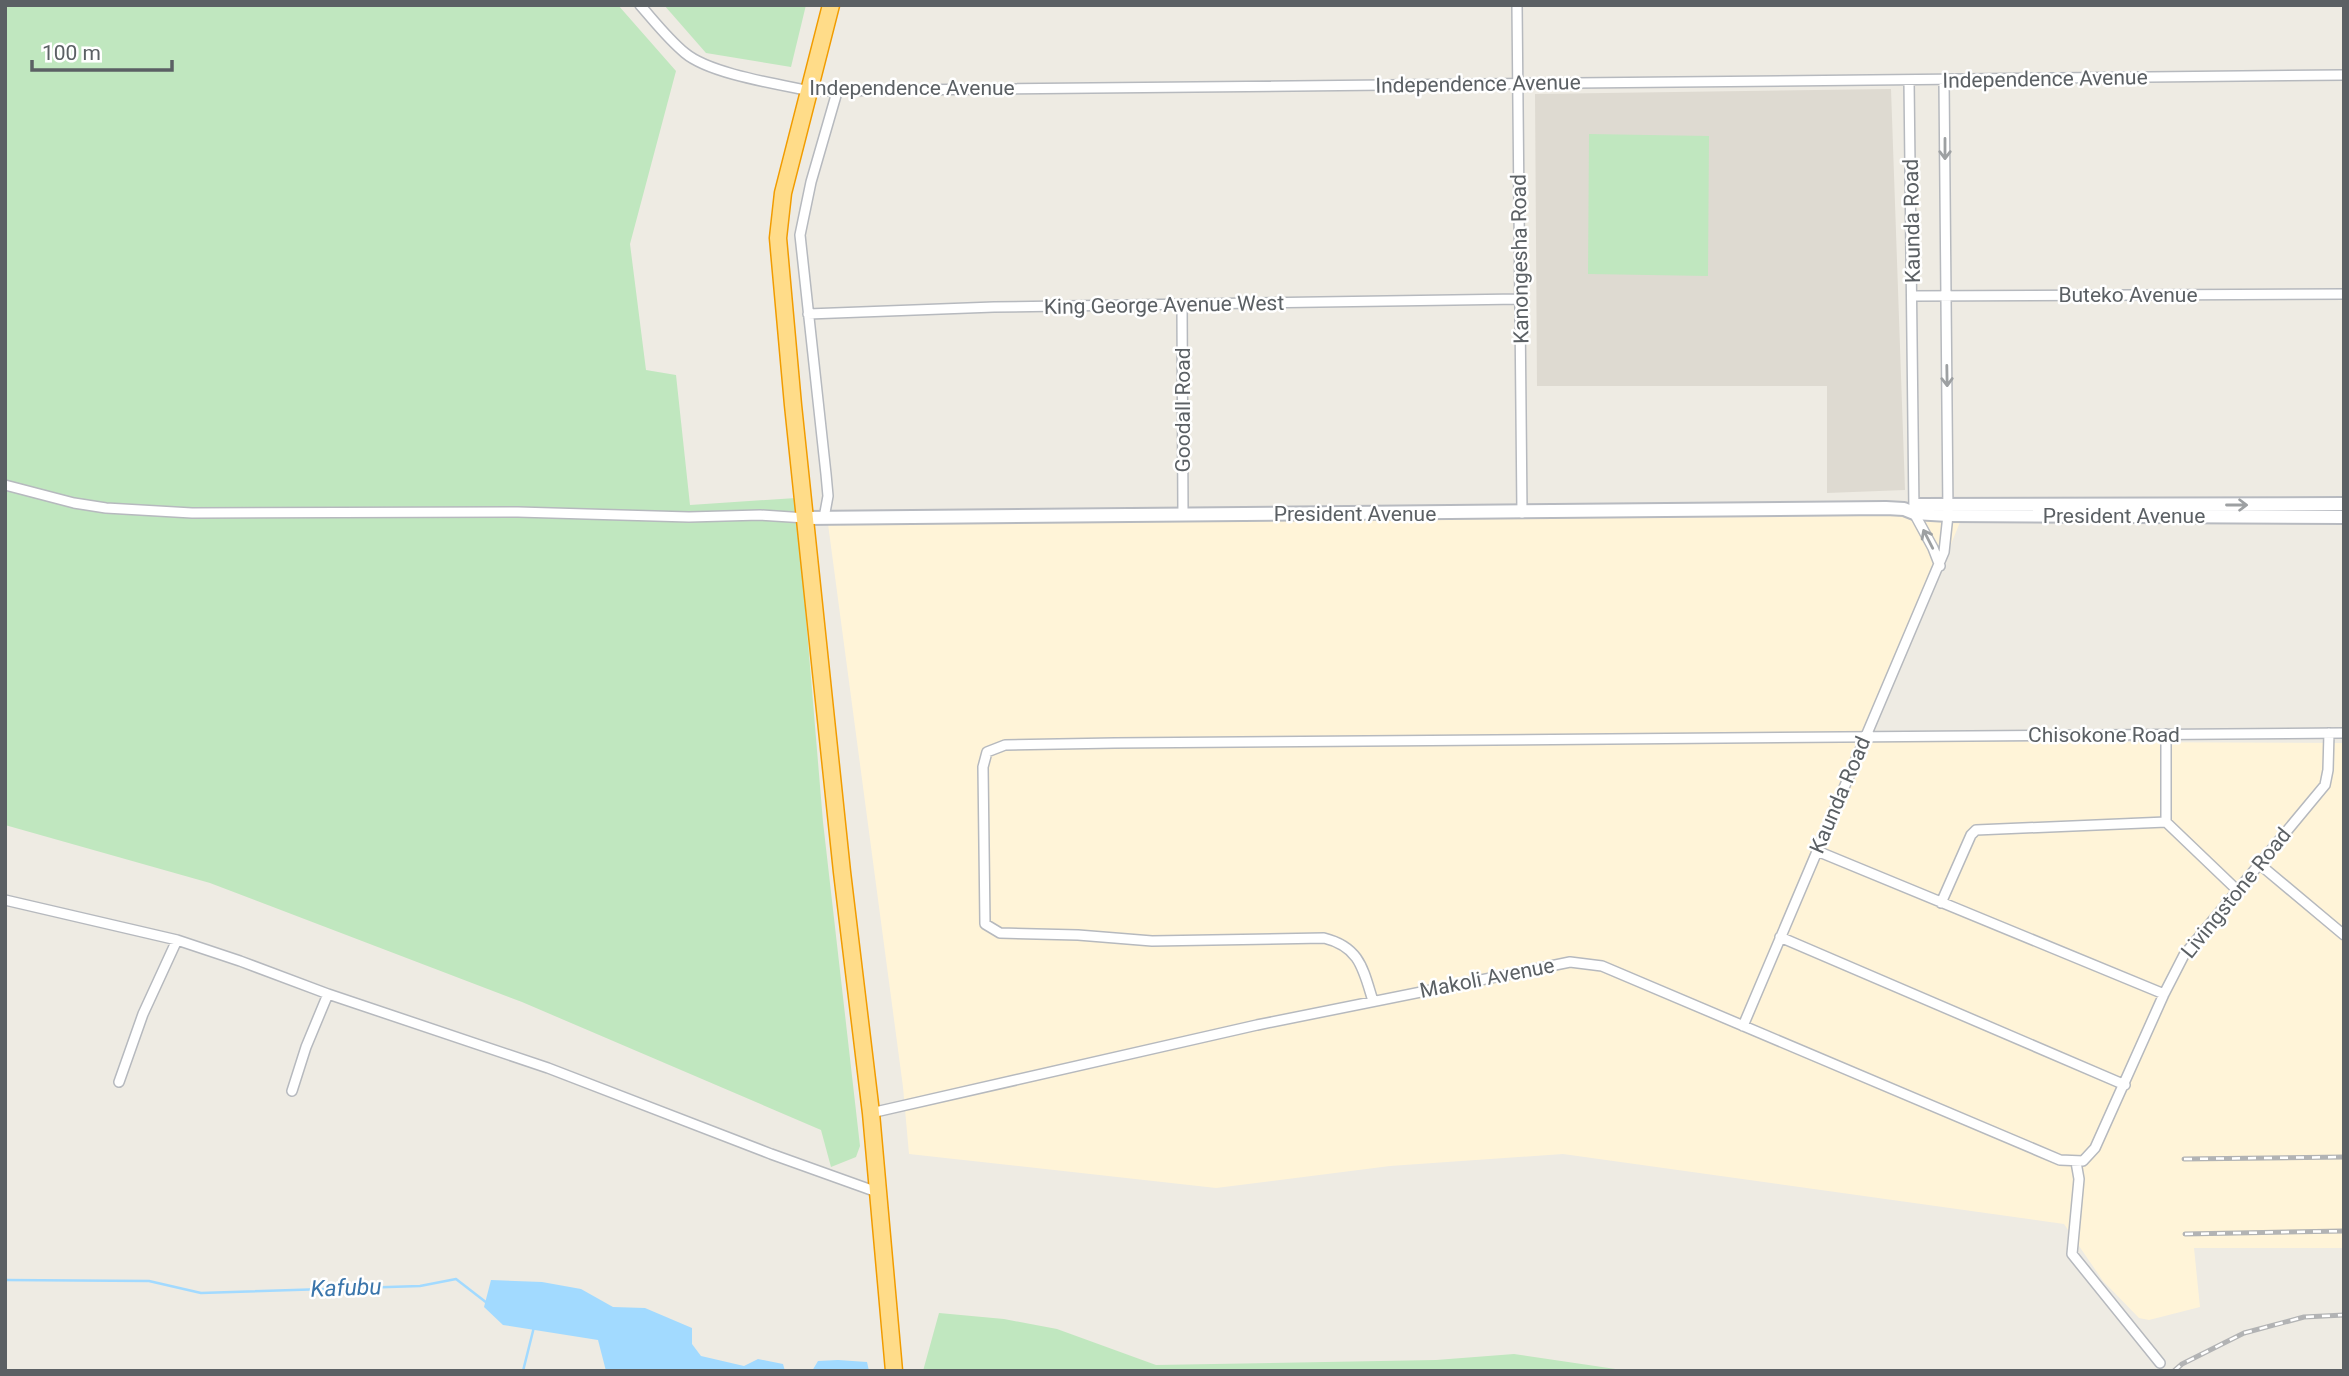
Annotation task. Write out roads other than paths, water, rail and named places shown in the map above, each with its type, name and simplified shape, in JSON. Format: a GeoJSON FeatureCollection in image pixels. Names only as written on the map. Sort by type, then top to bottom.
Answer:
{"type":"FeatureCollection","features":[{"type":"Feature","properties":{"kind":"highway"},"geometry":{"type":"LineString","coordinates":[[831,5],[783,193],[778,238],[842,872],[871,1112],[894,1371]]}},
{"type":"Feature","properties":{"kind":"main road","name":"President Avenue"},"geometry":{"type":"LineString","coordinates":[[1948,511],[2344,504]]}},
{"type":"Feature","properties":{"kind":"main road","name":"President Avenue"},"geometry":{"type":"LineString","coordinates":[[806,518],[1911,509],[2344,517]]}},
{"type":"Feature","properties":{"kind":"street","name":"Independence Avenue"},"geometry":{"type":"LineString","coordinates":[[640,5],[673,41],[699,61],[765,81],[811,91],[2344,75]]}},
{"type":"Feature","properties":{"kind":"street","name":"Kanongesha Road"},"geometry":{"type":"LineString","coordinates":[[1517,5],[1522,513]]}},
{"type":"Feature","properties":{"kind":"street","name":"Kaunda Road"},"geometry":{"type":"LineString","coordinates":[[1909,80],[1913,296],[1911,509],[1940,566]]}},
{"type":"Feature","properties":{"kind":"street","name":"Kaunda Road"},"geometry":{"type":"LineString","coordinates":[[1743,1026],[1940,566],[1948,511],[1944,80]]}},
{"type":"Feature","properties":{"kind":"street"},"geometry":{"type":"LineString","coordinates":[[824,518],[828,496],[800,235],[811,182],[837,92]]}},
{"type":"Feature","properties":{"kind":"street","name":"Buteko Avenue"},"geometry":{"type":"LineString","coordinates":[[1913,296],[2344,294]]}},
{"type":"Feature","properties":{"kind":"street","name":"King George Avenue West"},"geometry":{"type":"LineString","coordinates":[[808,314],[994,306],[1520,299]]}},
{"type":"Feature","properties":{"kind":"street","name":"Goodall Road"},"geometry":{"type":"LineString","coordinates":[[1182,305],[1183,515]]}},
{"type":"Feature","properties":{"kind":"street"},"geometry":{"type":"LineString","coordinates":[[5,485],[74,503],[106,508],[192,513],[505,512],[806,518]]}},
{"type":"Feature","properties":{"kind":"street","name":"Livingstone Road"},"geometry":{"type":"LineString","coordinates":[[2076,1162],[2088,1158],[2095,1148],[2184,955],[2325,785],[2329,733]]}},
{"type":"Feature","properties":{"kind":"street","name":"Chisokone Road"},"geometry":{"type":"LineString","coordinates":[[1373,1001],[1362,965],[1354,954],[1346,946],[1324,938],[1152,941],[1078,935],[1000,933],[991,930],[985,924],[983,767],[987,751],[1005,745],[2344,733]]}},
{"type":"Feature","properties":{"kind":"street"},"geometry":{"type":"LineString","coordinates":[[2165,822],[2166,734]]}},
{"type":"Feature","properties":{"kind":"street"},"geometry":{"type":"LineString","coordinates":[[1941,903],[1971,835],[1976,830],[2165,822],[2236,890]]}},
{"type":"Feature","properties":{"kind":"street"},"geometry":{"type":"LineString","coordinates":[[1817,851],[2164,994]]}},
{"type":"Feature","properties":{"kind":"street"},"geometry":{"type":"LineString","coordinates":[[2259,863],[2344,935]]}},
{"type":"Feature","properties":{"kind":"street"},"geometry":{"type":"LineString","coordinates":[[5,900],[177,940],[548,1068],[877,1192]]}},
{"type":"Feature","properties":{"kind":"street"},"geometry":{"type":"LineString","coordinates":[[1780,937],[2125,1086]]}},
{"type":"Feature","properties":{"kind":"street"},"geometry":{"type":"LineString","coordinates":[[119,1082],[145,1007],[177,940]]}},
{"type":"Feature","properties":{"kind":"street","name":"Makoli Avenue"},"geometry":{"type":"LineString","coordinates":[[871,1112],[1373,1001],[1581,962],[1602,966],[2060,1160],[2076,1162]]}},
{"type":"Feature","properties":{"kind":"street"},"geometry":{"type":"LineString","coordinates":[[292,1091],[306,1047],[328,994]]}},
{"type":"Feature","properties":{"kind":"street"},"geometry":{"type":"LineString","coordinates":[[2076,1162],[2079,1179],[2072,1254],[2160,1363]]}},
{"type":"Feature","properties":{"kind":"water"},"geometry":{"type":"Polygon","coordinates":[[[491,1280],[542,1282],[581,1289],[613,1307],[645,1308],[692,1328],[692,1344],[701,1356],[744,1366],[758,1359],[783,1364],[785,1371],[606,1371],[598,1340],[503,1325],[484,1307],[491,1280]]]}},
{"type":"Feature","properties":{"kind":"water"},"geometry":{"type":"Polygon","coordinates":[[[818,1361],[867,1362],[869,1371],[812,1371],[818,1361]]]}},
{"type":"Feature","properties":{"kind":"waterway","name":"Kafubu"},"geometry":{"type":"LineString","coordinates":[[5,1280],[149,1281],[201,1293],[420,1286],[456,1279],[487,1303]]}},
{"type":"Feature","properties":{"kind":"waterway"},"geometry":{"type":"LineString","coordinates":[[523,1371],[534,1327]]}},
{"type":"Feature","properties":{"kind":"railway"},"geometry":{"type":"LineString","coordinates":[[2184,1159],[2344,1157]]}},
{"type":"Feature","properties":{"kind":"railway"},"geometry":{"type":"LineString","coordinates":[[2185,1234],[2344,1231]]}},
{"type":"Feature","properties":{"kind":"railway"},"geometry":{"type":"LineString","coordinates":[[2174,1371],[2182,1364],[2244,1333],[2304,1317],[2344,1315]]}}]}
